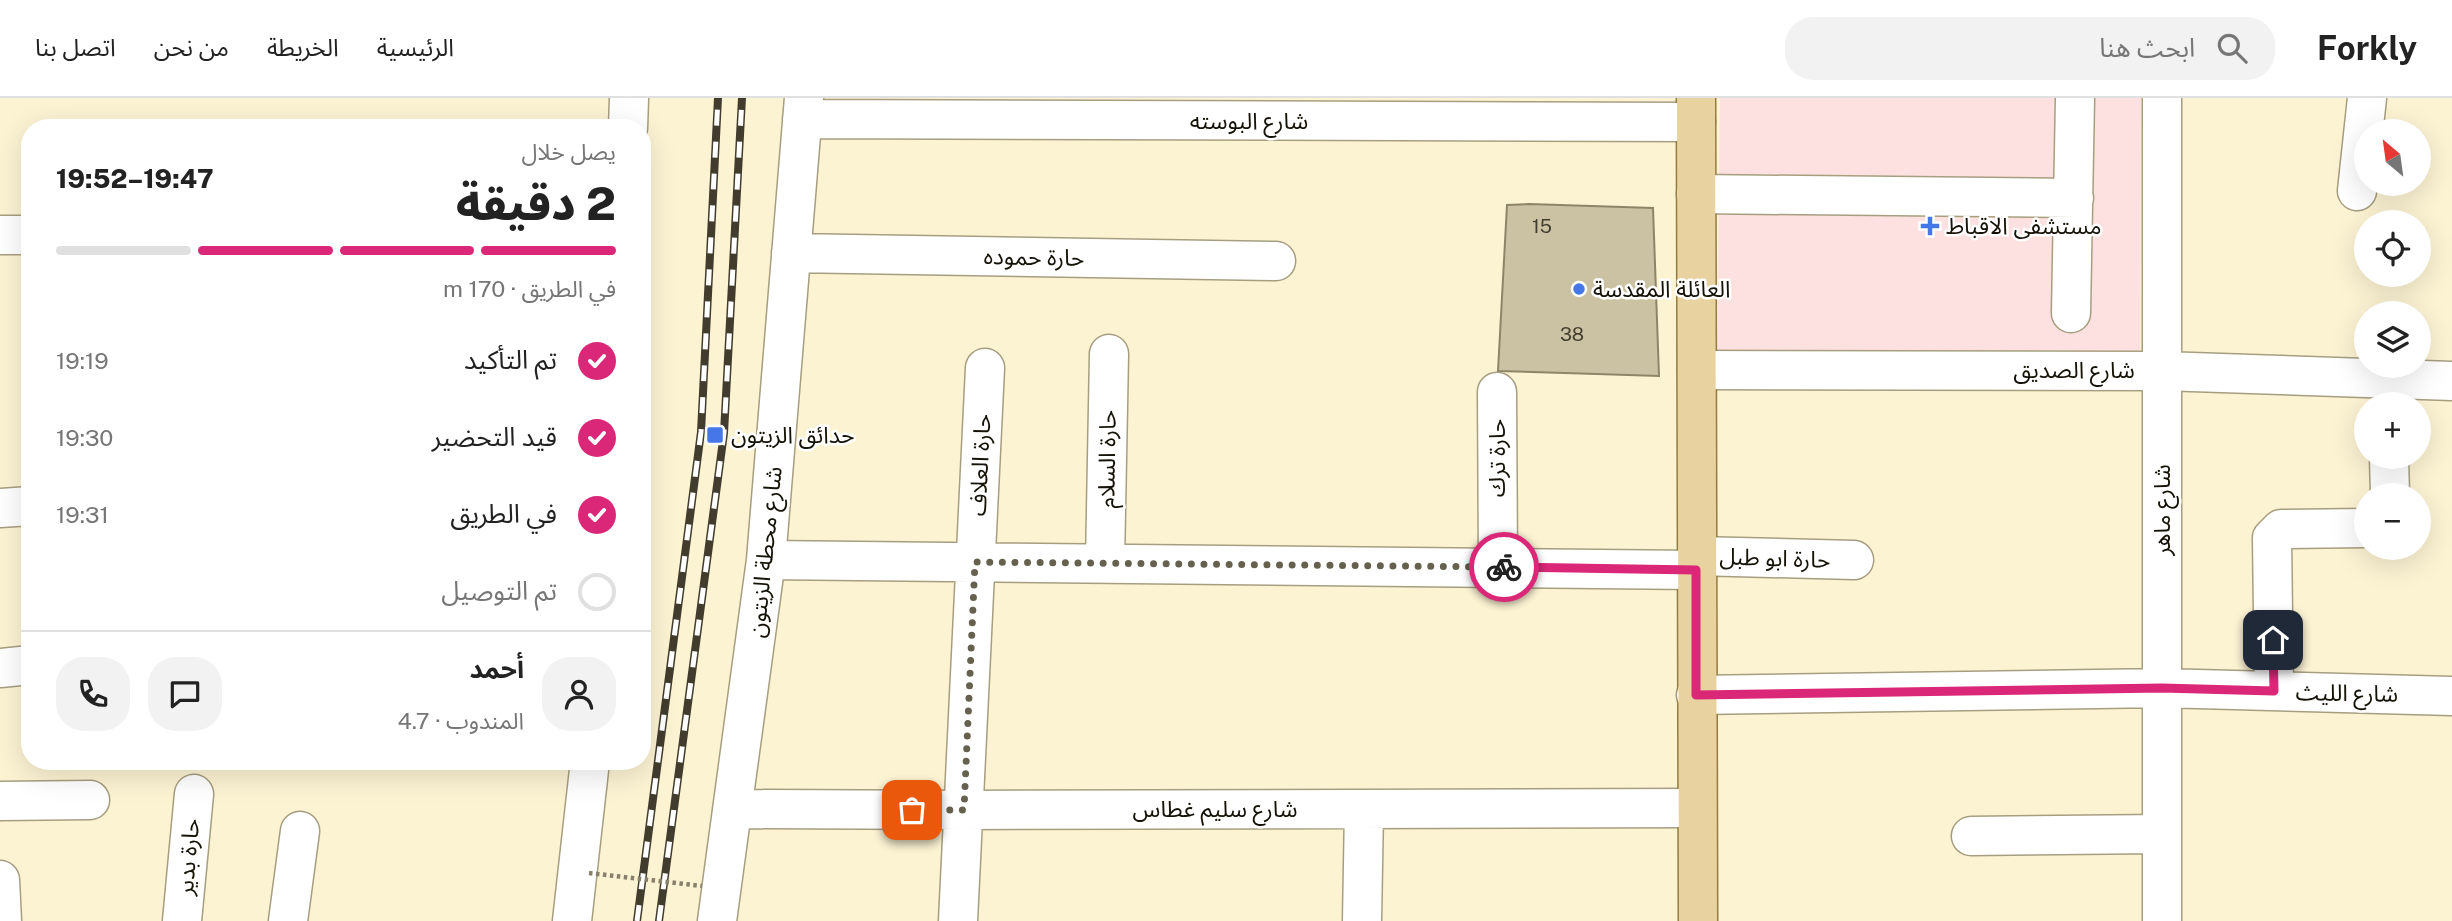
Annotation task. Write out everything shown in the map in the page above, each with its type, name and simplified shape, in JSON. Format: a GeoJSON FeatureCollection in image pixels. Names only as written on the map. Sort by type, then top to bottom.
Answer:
{"type":"FeatureCollection","features":[{"type":"Feature","properties":{"kind":"main road"},"geometry":{"type":"LineString","coordinates":[[1696,110],[1698,921]]}},
{"type":"Feature","properties":{"kind":"street"},"geometry":{"type":"LineString","coordinates":[[628,119],[629,98]]}},
{"type":"Feature","properties":{"kind":"street"},"geometry":{"type":"LineString","coordinates":[[2071,313],[2075,98]]}},
{"type":"Feature","properties":{"kind":"street","name":"شارع ماهر"},"geometry":{"type":"LineString","coordinates":[[2162,98],[2162,921]]}},
{"type":"Feature","properties":{"kind":"street"},"geometry":{"type":"LineString","coordinates":[[2365,119],[2367,98]]}},
{"type":"Feature","properties":{"kind":"street","name":"شارع البوسته"},"geometry":{"type":"LineString","coordinates":[[803,109],[1696,110]]}},
{"type":"Feature","properties":{"kind":"street","name":"شارع محطة الزيتون"},"geometry":{"type":"LineString","coordinates":[[717,921],[766,560],[803,109]]}},
{"type":"Feature","properties":{"kind":"street"},"geometry":{"type":"LineString","coordinates":[[1696,194],[2074,198]]}},
{"type":"Feature","properties":{"kind":"street"},"geometry":{"type":"LineString","coordinates":[[0,235],[21,235]]}},
{"type":"Feature","properties":{"kind":"street","name":"حارة حموده"},"geometry":{"type":"LineString","coordinates":[[791,253],[1276,261]]}},
{"type":"Feature","properties":{"kind":"street","name":"حارة السلام"},"geometry":{"type":"LineString","coordinates":[[1105,564],[1109,354]]}},
{"type":"Feature","properties":{"kind":"street","name":"حارة العلاف"},"geometry":{"type":"LineString","coordinates":[[958,921],[985,368]]}},
{"type":"Feature","properties":{"kind":"street","name":"شارع الصديق"},"geometry":{"type":"LineString","coordinates":[[1697,369],[2162,371],[2387,391],[2452,381]]}},
{"type":"Feature","properties":{"kind":"street","name":"حارة ترك"},"geometry":{"type":"LineString","coordinates":[[1497,392],[1498,567]]}},
{"type":"Feature","properties":{"kind":"street"},"geometry":{"type":"LineString","coordinates":[[0,508],[21,507]]}},
{"type":"Feature","properties":{"kind":"street"},"geometry":{"type":"LineString","coordinates":[[2274,691],[2272,538],[2281,529],[2354,528]]}},
{"type":"Feature","properties":{"kind":"street","name":"حارة ابو طبل"},"geometry":{"type":"LineString","coordinates":[[766,560],[1498,567],[1854,560]]}},
{"type":"Feature","properties":{"kind":"street"},"geometry":{"type":"LineString","coordinates":[[0,668],[21,666]]}},
{"type":"Feature","properties":{"kind":"street","name":"شارع الليث"},"geometry":{"type":"LineString","coordinates":[[1696,695],[2162,688],[2452,696]]}},
{"type":"Feature","properties":{"kind":"street"},"geometry":{"type":"LineString","coordinates":[[572,921],[589,770]]}},
{"type":"Feature","properties":{"kind":"street","name":"حارة بدير"},"geometry":{"type":"LineString","coordinates":[[182,921],[194,794]]}},
{"type":"Feature","properties":{"kind":"street"},"geometry":{"type":"LineString","coordinates":[[0,801],[90,800]]}},
{"type":"Feature","properties":{"kind":"street","name":"شارع سليم غطاس"},"geometry":{"type":"LineString","coordinates":[[734,808],[1697,808]]}},
{"type":"Feature","properties":{"kind":"street"},"geometry":{"type":"LineString","coordinates":[[1363,921],[1364,808]]}},
{"type":"Feature","properties":{"kind":"street"},"geometry":{"type":"LineString","coordinates":[[288,921],[300,831]]}},
{"type":"Feature","properties":{"kind":"street"},"geometry":{"type":"LineString","coordinates":[[1971,836],[2162,834]]}},
{"type":"Feature","properties":{"kind":"street"},"geometry":{"type":"LineString","coordinates":[[0,880],[2,921]]}},
{"type":"Feature","properties":{"kind":"path"},"geometry":{"type":"LineString","coordinates":[[589,873],[702,887]]}},
{"type":"Feature","properties":{"kind":"shaded area","name":"مستشفى الاقباط"},"geometry":{"type":"Polygon","coordinates":[[[1720,98],[2141,98],[2140,353],[1717,353],[1720,98]]]}},
{"type":"Feature","properties":{"kind":"building","name":"العائلة المقدسة"},"geometry":{"type":"Polygon","coordinates":[[[1507,205],[1653,208],[1659,376],[1498,371],[1507,205]]]}},
{"type":"Feature","properties":{"kind":"railway"},"geometry":{"type":"LineString","coordinates":[[637,921],[701,432],[718,98]]}},
{"type":"Feature","properties":{"kind":"railway"},"geometry":{"type":"LineString","coordinates":[[659,921],[724,433],[742,98]]}},
{"type":"Feature","properties":{"kind":"way so far"},"geometry":{"type":"LineString","coordinates":[[912,810],[964,810],[975,562],[1504,567]]}},
{"type":"Feature","properties":{"kind":"place","name":"مستشفى الاقباط"},"geometry":{"type":"Point","coordinates":[1930,226]}},
{"type":"Feature","properties":{"kind":"place","name":"العائلة المقدسة"},"geometry":{"type":"Point","coordinates":[1579,289]}},
{"type":"Feature","properties":{"kind":"place","name":"حدائق الزيتون"},"geometry":{"type":"Point","coordinates":[715,435]}},
{"type":"Feature","properties":{"kind":"route"},"geometry":{"type":"LineString","coordinates":[[1504,567],[1696,570],[1696,695],[2162,688],[2274,691],[2273,640]]}}]}
